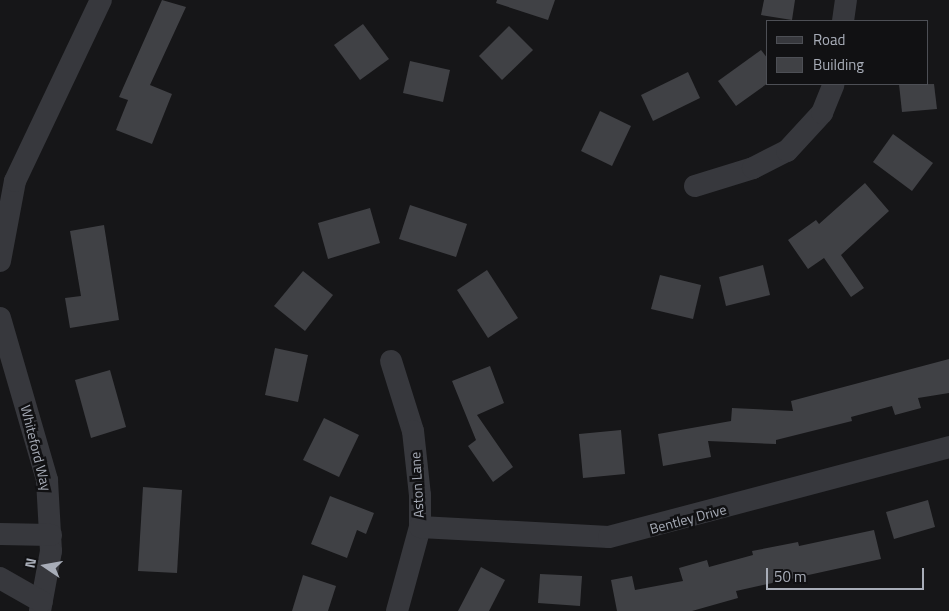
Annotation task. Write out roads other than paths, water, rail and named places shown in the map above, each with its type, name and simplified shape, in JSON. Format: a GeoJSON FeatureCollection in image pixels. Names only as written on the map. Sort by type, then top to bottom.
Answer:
{"type":"FeatureCollection","features":[{"type":"Feature","properties":{"kind":"street"},"geometry":{"type":"LineString","coordinates":[[0,261],[15,181],[101,0]]}},
{"type":"Feature","properties":{"kind":"street"},"geometry":{"type":"LineString","coordinates":[[843,20],[846,0]]}},
{"type":"Feature","properties":{"kind":"street"},"geometry":{"type":"LineString","coordinates":[[695,186],[753,168],[787,151],[822,113],[834,85]]}},
{"type":"Feature","properties":{"kind":"street","name":"Whiteford Way"},"geometry":{"type":"LineString","coordinates":[[0,318],[47,480],[51,535],[41,607]]}},
{"type":"Feature","properties":{"kind":"street","name":"Aston Lane"},"geometry":{"type":"LineString","coordinates":[[391,361],[413,431],[420,527],[398,611]]}},
{"type":"Feature","properties":{"kind":"street","name":"Bentley Drive"},"geometry":{"type":"LineString","coordinates":[[420,527],[609,537],[949,447]]}},
{"type":"Feature","properties":{"kind":"street"},"geometry":{"type":"LineString","coordinates":[[0,534],[51,535]]}},
{"type":"Feature","properties":{"kind":"street"},"geometry":{"type":"LineString","coordinates":[[0,578],[41,607]]}}]}
